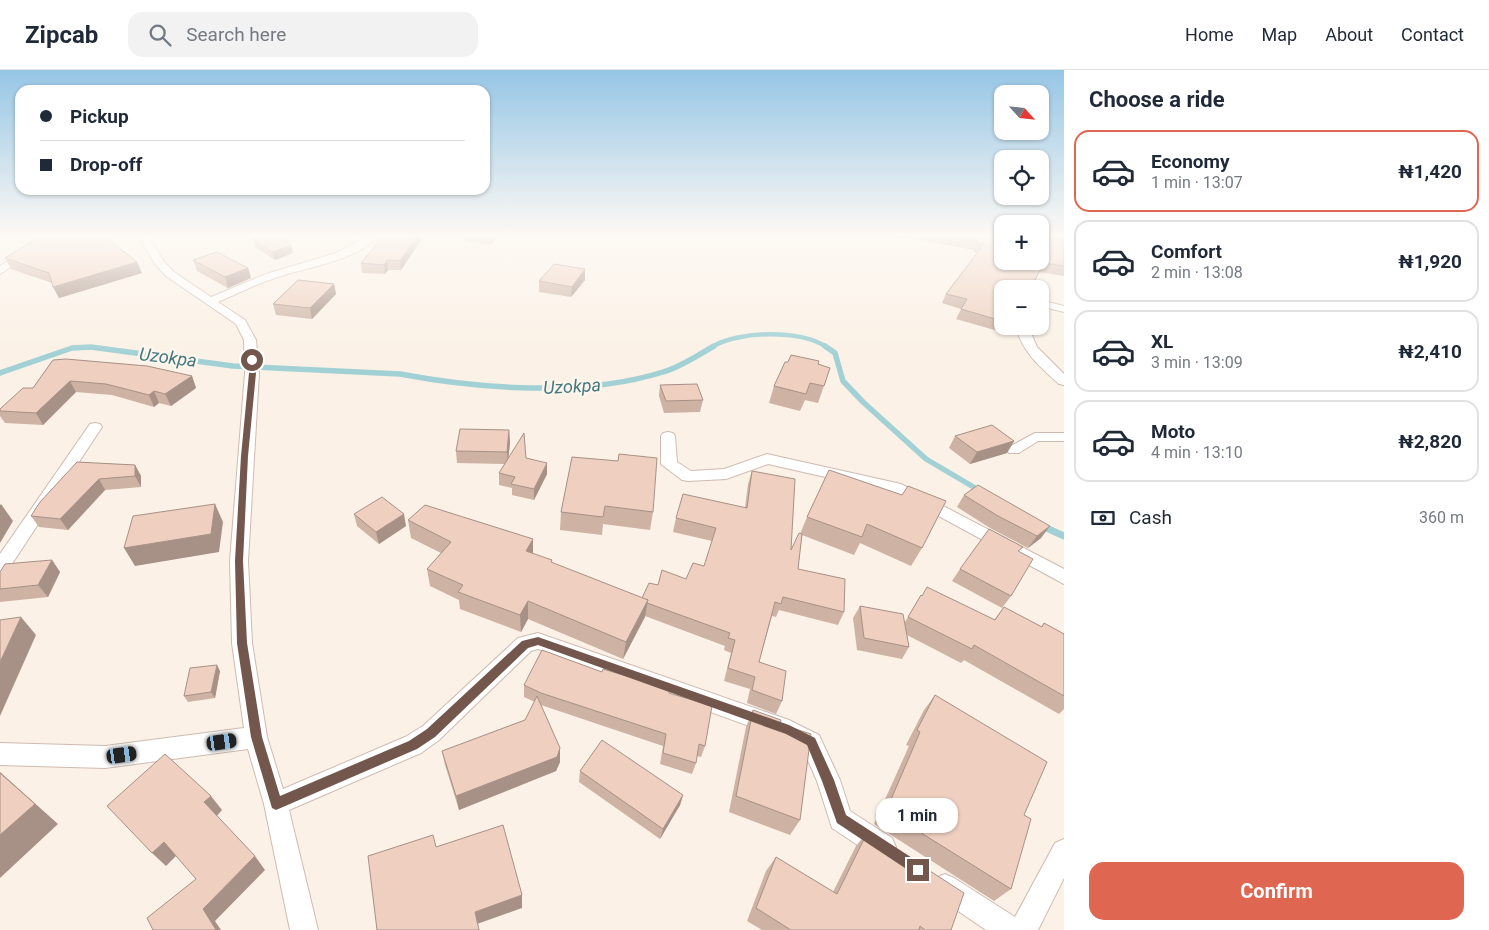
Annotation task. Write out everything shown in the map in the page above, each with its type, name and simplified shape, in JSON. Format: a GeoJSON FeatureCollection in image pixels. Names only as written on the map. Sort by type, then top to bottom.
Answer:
{"type":"FeatureCollection","features":[{"type":"Feature","properties":{"kind":"street"},"geometry":{"type":"LineString","coordinates":[[170,274],[241,322],[250,340],[252,367],[239,561],[242,643],[256,737],[276,804],[304,930]]}},
{"type":"Feature","properties":{"kind":"street"},"geometry":{"type":"LineString","coordinates":[[210,301],[276,274]]}},
{"type":"Feature","properties":{"kind":"street"},"geometry":{"type":"LineString","coordinates":[[1049,305],[1064,309]]}},
{"type":"Feature","properties":{"kind":"street"},"geometry":{"type":"LineString","coordinates":[[1025,335],[1033,350],[1049,369],[1064,381]]}},
{"type":"Feature","properties":{"kind":"street"},"geometry":{"type":"LineString","coordinates":[[0,568],[95,426]]}},
{"type":"Feature","properties":{"kind":"street"},"geometry":{"type":"LineString","coordinates":[[668,436],[669,464],[688,476],[726,474],[767,459],[901,489],[1064,577]]}},
{"type":"Feature","properties":{"kind":"street"},"geometry":{"type":"LineString","coordinates":[[1014,450],[1035,437],[1064,437]]}},
{"type":"Feature","properties":{"kind":"street"},"geometry":{"type":"LineString","coordinates":[[276,804],[413,745],[431,733],[525,644],[538,641],[789,730],[811,742],[828,780],[841,819],[898,856]]}},
{"type":"Feature","properties":{"kind":"street"},"geometry":{"type":"LineString","coordinates":[[0,754],[105,757],[256,737]]}},
{"type":"Feature","properties":{"kind":"street"},"geometry":{"type":"LineString","coordinates":[[1024,930],[1064,852]]}},
{"type":"Feature","properties":{"kind":"street"},"geometry":{"type":"LineString","coordinates":[[930,877],[1010,930]]}},
{"type":"Feature","properties":{"kind":"building"},"geometry":{"type":"Polygon","coordinates":[[[49,274],[96,274],[53,287],[49,274]]]}},
{"type":"Feature","properties":{"kind":"building"},"geometry":{"type":"Polygon","coordinates":[[[220,274],[232,274],[225,277],[220,274]]]}},
{"type":"Feature","properties":{"kind":"building"},"geometry":{"type":"Polygon","coordinates":[[[545,274],[581,274],[572,287],[539,281],[545,274]]]}},
{"type":"Feature","properties":{"kind":"building"},"geometry":{"type":"Polygon","coordinates":[[[961,274],[1038,274],[1035,280],[994,280],[994,319],[961,309],[967,299],[946,294],[961,274]]]}},
{"type":"Feature","properties":{"kind":"building"},"geometry":{"type":"Polygon","coordinates":[[[298,280],[334,284],[310,308],[273,304],[298,280]]]}},
{"type":"Feature","properties":{"kind":"building"},"geometry":{"type":"Polygon","coordinates":[[[791,355],[819,361],[818,364],[830,368],[824,386],[810,383],[806,394],[774,386],[785,362],[788,362],[791,355]]]}},
{"type":"Feature","properties":{"kind":"building"},"geometry":{"type":"Polygon","coordinates":[[[66,359],[147,366],[192,376],[165,394],[154,391],[149,395],[106,384],[70,381],[36,413],[0,411],[23,388],[33,388],[53,360],[66,359]]]}},
{"type":"Feature","properties":{"kind":"building"},"geometry":{"type":"Polygon","coordinates":[[[697,384],[703,400],[666,401],[660,385],[697,384]]]}},
{"type":"Feature","properties":{"kind":"building"},"geometry":{"type":"Polygon","coordinates":[[[992,425],[1014,441],[977,452],[955,436],[992,425]]]}},
{"type":"Feature","properties":{"kind":"building"},"geometry":{"type":"Polygon","coordinates":[[[460,429],[509,430],[507,452],[456,451],[460,429]]]}},
{"type":"Feature","properties":{"kind":"building"},"geometry":{"type":"Polygon","coordinates":[[[524,433],[526,458],[547,463],[534,489],[511,484],[515,477],[499,473],[524,433]]]}},
{"type":"Feature","properties":{"kind":"building"},"geometry":{"type":"Polygon","coordinates":[[[619,454],[657,458],[653,512],[605,506],[603,517],[561,512],[572,457],[618,461],[619,454]]]}},
{"type":"Feature","properties":{"kind":"building"},"geometry":{"type":"Polygon","coordinates":[[[77,462],[135,465],[135,476],[99,479],[60,519],[31,516],[40,502],[77,462]]]}},
{"type":"Feature","properties":{"kind":"building"},"geometry":{"type":"Polygon","coordinates":[[[829,470],[902,495],[908,486],[946,501],[922,548],[867,524],[862,537],[807,517],[829,470]]]}},
{"type":"Feature","properties":{"kind":"building"},"geometry":{"type":"Polygon","coordinates":[[[752,471],[795,479],[791,550],[799,533],[802,534],[798,569],[845,579],[844,612],[783,597],[781,604],[775,602],[759,662],[786,671],[782,701],[752,690],[755,677],[728,668],[735,640],[728,638],[730,633],[647,603],[648,600],[642,598],[649,583],[658,585],[662,570],[686,579],[693,563],[704,566],[716,528],[676,518],[683,494],[747,508],[752,471]]]}},
{"type":"Feature","properties":{"kind":"building"},"geometry":{"type":"Polygon","coordinates":[[[978,485],[1050,526],[1037,536],[998,516],[964,495],[978,485]]]}},
{"type":"Feature","properties":{"kind":"building"},"geometry":{"type":"Polygon","coordinates":[[[382,497],[404,514],[376,532],[354,514],[382,497]]]}},
{"type":"Feature","properties":{"kind":"building"},"geometry":{"type":"Polygon","coordinates":[[[215,504],[211,534],[124,548],[133,516],[215,504]]]}},
{"type":"Feature","properties":{"kind":"building"},"geometry":{"type":"Polygon","coordinates":[[[425,505],[533,539],[526,551],[648,600],[626,642],[528,601],[520,615],[458,592],[463,585],[427,569],[451,542],[408,520],[425,505]]]}},
{"type":"Feature","properties":{"kind":"building"},"geometry":{"type":"Polygon","coordinates":[[[989,529],[1023,547],[1018,551],[1033,559],[1011,596],[960,569],[989,529]]]}},
{"type":"Feature","properties":{"kind":"building"},"geometry":{"type":"Polygon","coordinates":[[[52,560],[38,585],[0,589],[0,572],[5,564],[52,560]]]}},
{"type":"Feature","properties":{"kind":"building"},"geometry":{"type":"Polygon","coordinates":[[[927,587],[995,620],[1004,607],[1042,627],[1044,623],[1064,634],[1064,696],[974,645],[972,649],[908,617],[927,587]]]}},
{"type":"Feature","properties":{"kind":"building"},"geometry":{"type":"Polygon","coordinates":[[[860,606],[903,614],[909,647],[864,638],[860,606]]]}},
{"type":"Feature","properties":{"kind":"building"},"geometry":{"type":"Polygon","coordinates":[[[21,617],[0,662],[0,620],[21,617]]]}},
{"type":"Feature","properties":{"kind":"building"},"geometry":{"type":"Polygon","coordinates":[[[542,650],[602,672],[603,669],[670,689],[669,693],[712,706],[705,746],[699,744],[696,763],[663,753],[666,734],[541,693],[524,685],[542,650]]]}},
{"type":"Feature","properties":{"kind":"building"},"geometry":{"type":"Polygon","coordinates":[[[217,665],[211,692],[184,696],[190,668],[217,665]]]}},
{"type":"Feature","properties":{"kind":"building"},"geometry":{"type":"Polygon","coordinates":[[[935,695],[1047,762],[1024,815],[1031,819],[1011,889],[886,811],[920,732],[917,730],[935,695]]]}},
{"type":"Feature","properties":{"kind":"building"},"geometry":{"type":"Polygon","coordinates":[[[537,696],[560,748],[557,757],[456,796],[442,751],[525,720],[537,696]]]}},
{"type":"Feature","properties":{"kind":"building"},"geometry":{"type":"Polygon","coordinates":[[[753,710],[781,720],[780,724],[811,734],[800,820],[736,796],[753,710]]]}},
{"type":"Feature","properties":{"kind":"building"},"geometry":{"type":"Polygon","coordinates":[[[602,740],[683,795],[663,829],[580,771],[602,740]]]}},
{"type":"Feature","properties":{"kind":"building"},"geometry":{"type":"Polygon","coordinates":[[[165,754],[211,796],[204,802],[255,856],[203,909],[216,930],[153,930],[147,918],[196,879],[164,842],[152,853],[107,806],[165,754]]]}},
{"type":"Feature","properties":{"kind":"building"},"geometry":{"type":"Polygon","coordinates":[[[0,773],[35,804],[0,835],[0,773]]]}},
{"type":"Feature","properties":{"kind":"building"},"geometry":{"type":"Polygon","coordinates":[[[503,825],[522,895],[475,912],[479,930],[377,930],[368,856],[433,835],[436,847],[503,825]]]}},
{"type":"Feature","properties":{"kind":"building"},"geometry":{"type":"Polygon","coordinates":[[[868,831],[964,893],[951,930],[925,930],[920,926],[919,930],[791,930],[756,908],[776,857],[837,894],[868,831]]]}},
{"type":"Feature","properties":{"kind":"waterway","name":"Uzokpa"},"geometry":{"type":"LineString","coordinates":[[713,346],[737,338],[769,334],[801,337],[826,347]]}},
{"type":"Feature","properties":{"kind":"waterway","name":"Uzokpa"},"geometry":{"type":"LineString","coordinates":[[0,373],[72,348],[91,347],[233,366],[400,374],[498,387],[566,388],[632,380],[663,372],[683,364],[713,346]]}},
{"type":"Feature","properties":{"kind":"waterway","name":"Uzokpa"},"geometry":{"type":"LineString","coordinates":[[825,346],[835,353],[843,381],[863,402],[926,459],[982,492]]}},
{"type":"Feature","properties":{"kind":"waterway","name":"Uzokpa"},"geometry":{"type":"LineString","coordinates":[[1040,525],[1064,536]]}},
{"type":"Feature","properties":{"kind":"route"},"geometry":{"type":"LineString","coordinates":[[252,360],[239,561],[242,643],[256,737],[276,804],[413,745],[431,733],[525,644],[538,641],[557,646],[789,730],[811,742],[828,780],[841,819],[918,870]]}}]}
